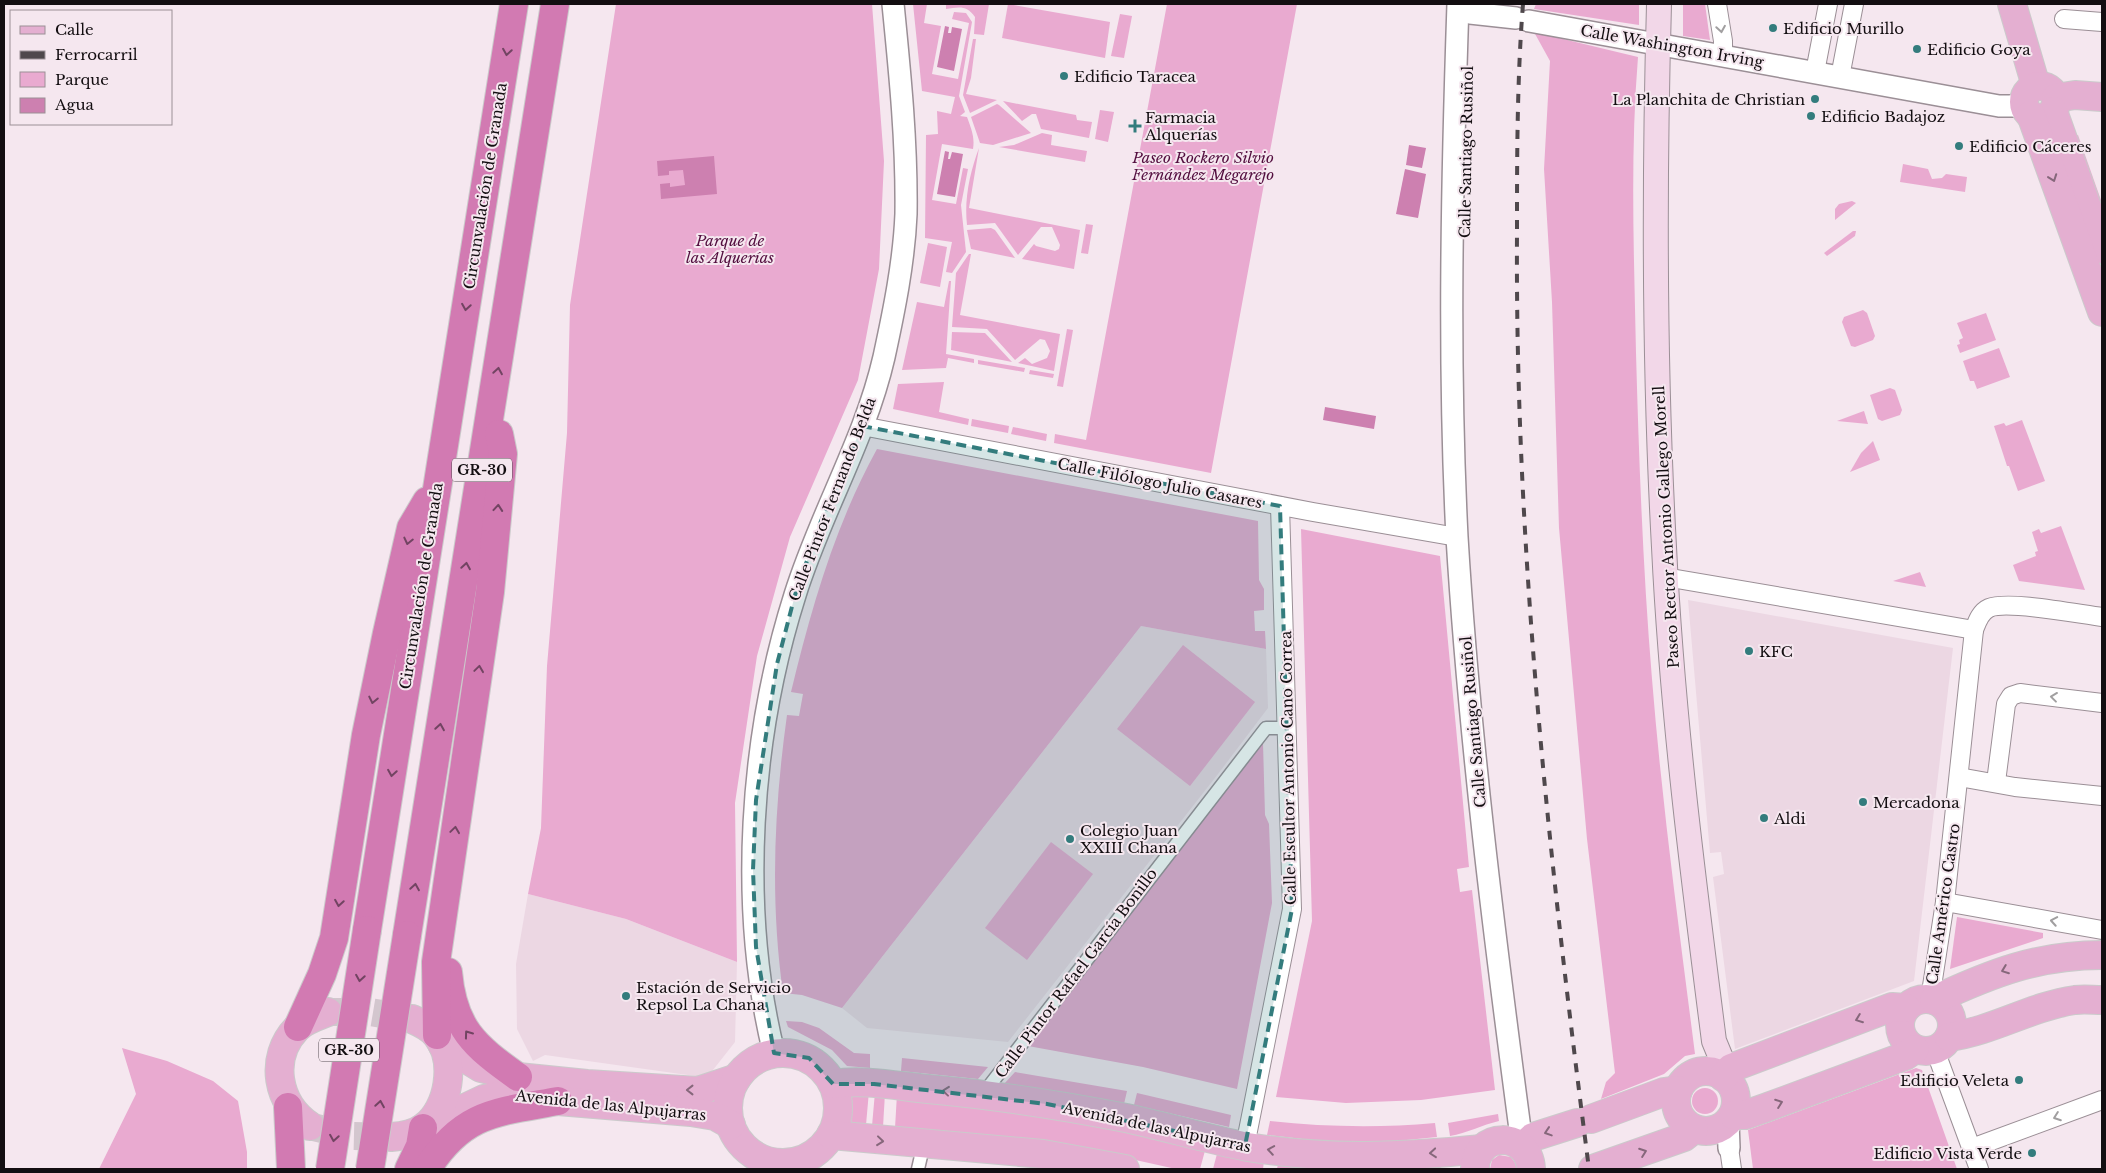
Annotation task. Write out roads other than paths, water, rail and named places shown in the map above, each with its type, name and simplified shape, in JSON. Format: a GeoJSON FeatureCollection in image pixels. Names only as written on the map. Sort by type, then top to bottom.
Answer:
{"type":"FeatureCollection","features":[{"type":"Feature","properties":{"kind":"highway","name":"Circunvalación de Granada"},"geometry":{"type":"LineString","coordinates":[[330,1169],[514,4]]}},
{"type":"Feature","properties":{"kind":"highway","name":"GR-30"},"geometry":{"type":"LineString","coordinates":[[370,1169],[555,4]]}},
{"type":"Feature","properties":{"kind":"highway"},"geometry":{"type":"LineString","coordinates":[[440,1040],[436,962],[490,592],[503,454],[492,404]]}},
{"type":"Feature","properties":{"kind":"highway"},"geometry":{"type":"LineString","coordinates":[[298,1027],[322,974],[334,938],[366,735],[411,528],[437,482]]}},
{"type":"Feature","properties":{"kind":"highway"},"geometry":{"type":"LineString","coordinates":[[445,895],[448,974],[454,1004],[462,1027],[484,1052],[518,1076]]}},
{"type":"Feature","properties":{"kind":"highway"},"geometry":{"type":"LineString","coordinates":[[427,1169],[448,1140],[468,1124],[501,1111],[558,1101]]}},
{"type":"Feature","properties":{"kind":"highway"},"geometry":{"type":"LineString","coordinates":[[288,1107],[291,1169]]}},
{"type":"Feature","properties":{"kind":"highway"},"geometry":{"type":"LineString","coordinates":[[409,1169],[428,1124]]}},
{"type":"Feature","properties":{"kind":"main road","name":"Paseo Rector Antonio Gallego Morell"},"geometry":{"type":"LineString","coordinates":[[1659,4],[1655,307],[1665,577],[1687,827],[1716,1048],[1721,1058],[1715,1074]]}},
{"type":"Feature","properties":{"kind":"main road"},"geometry":{"type":"LineString","coordinates":[[2012,4],[2102,312]]}},
{"type":"Feature","properties":{"kind":"main road"},"geometry":{"type":"LineString","coordinates":[[2040,103],[2075,95],[2102,97]]}},
{"type":"Feature","properties":{"kind":"main road"},"geometry":{"type":"LineString","coordinates":[[2040,103],[2102,249]]}},
{"type":"Feature","properties":{"kind":"main road"},"geometry":{"type":"LineString","coordinates":[[1933,1045],[1903,1038],[1900,1030],[1902,1015],[1923,1002],[2016,966],[2070,955],[2102,955]]}},
{"type":"Feature","properties":{"kind":"main road"},"geometry":{"type":"LineString","coordinates":[[1593,1169],[1684,1137],[1719,1129],[1745,1115],[1933,1045],[2041,1008],[2076,1000],[2102,1000]]}},
{"type":"Feature","properties":{"kind":"main road"},"geometry":{"type":"LineString","coordinates":[[1719,1129],[1680,1117],[1677,1108],[1678,1090],[1691,1075],[1715,1074],[1892,1007],[1923,1002],[1942,1004],[1952,1020],[1933,1045]]}},
{"type":"Feature","properties":{"kind":"main road"},"geometry":{"type":"LineString","coordinates":[[310,1126],[288,1107],[279,1072],[283,1053],[298,1027],[328,1012]]}},
{"type":"Feature","properties":{"kind":"main road","name":"Avenida de las Alpujarras"},"geometry":{"type":"LineString","coordinates":[[412,1019],[425,1025],[440,1040],[481,1068],[518,1076],[587,1084],[698,1091],[737,1078]]}},
{"type":"Feature","properties":{"kind":"main road"},"geometry":{"type":"LineString","coordinates":[[428,1124],[443,1102],[448,1083],[447,1062],[440,1040]]}},
{"type":"Feature","properties":{"kind":"main road"},"geometry":{"type":"LineString","coordinates":[[774,1053],[791,1053],[808,1058],[822,1068],[833,1084],[838,1103],[837,1121],[831,1135],[821,1148],[809,1157],[787,1166],[756,1156],[742,1145],[731,1125],[728,1102],[737,1078],[743,1070],[756,1059],[774,1053]]}},
{"type":"Feature","properties":{"kind":"main road"},"geometry":{"type":"LineString","coordinates":[[1715,1074],[1734,1090],[1736,1099],[1719,1129]]}},
{"type":"Feature","properties":{"kind":"main road","name":"Avenida de las Alpujarras"},"geometry":{"type":"LineString","coordinates":[[833,1084],[874,1084],[983,1094],[1126,1118],[1245,1146],[1288,1153],[1348,1157],[1406,1156],[1478,1159],[1499,1140],[1524,1153]]}},
{"type":"Feature","properties":{"kind":"main road"},"geometry":{"type":"LineString","coordinates":[[1524,1153],[1534,1138],[1664,1092],[1678,1090]]}},
{"type":"Feature","properties":{"kind":"main road","name":"Avenida de las Alpujarras"},"geometry":{"type":"LineString","coordinates":[[391,1137],[406,1135],[484,1099],[509,1094],[558,1101],[691,1112],[715,1116],[731,1125]]}},
{"type":"Feature","properties":{"kind":"main road"},"geometry":{"type":"LineString","coordinates":[[831,1135],[1043,1154],[1125,1169]]}},
{"type":"Feature","properties":{"kind":"street","name":"Calle Pintor Fernando Belda"},"geometry":{"type":"LineString","coordinates":[[774,1053],[765,1020],[756,947],[753,870],[756,800],[764,728],[776,664],[795,595],[821,521],[862,426],[883,361],[897,293],[906,216],[903,106],[892,4]]}},
{"type":"Feature","properties":{"kind":"street"},"geometry":{"type":"LineString","coordinates":[[1717,4],[1723,40],[1723,55]]}},
{"type":"Feature","properties":{"kind":"street"},"geometry":{"type":"LineString","coordinates":[[1814,72],[1828,4]]}},
{"type":"Feature","properties":{"kind":"street"},"geometry":{"type":"LineString","coordinates":[[1840,77],[1854,4]]}},
{"type":"Feature","properties":{"kind":"street","name":"Calle Washington Irving"},"geometry":{"type":"LineString","coordinates":[[1466,7],[1522,19],[1657,42],[2006,107],[2040,103]]}},
{"type":"Feature","properties":{"kind":"street","name":"Calle Santiago Rusiñol"},"geometry":{"type":"LineString","coordinates":[[1466,7],[1465,231],[1461,279],[1450,298],[1458,537],[1471,704],[1524,1153]]}},
{"type":"Feature","properties":{"kind":"street"},"geometry":{"type":"LineString","coordinates":[[2064,19],[2102,22]]}},
{"type":"Feature","properties":{"kind":"street","name":"Calle Filólogo Julio Casares"},"geometry":{"type":"LineString","coordinates":[[862,426],[1280,506],[1458,537]]}},
{"type":"Feature","properties":{"kind":"street","name":"Calle Escultor Antonio Cano Correa"},"geometry":{"type":"LineString","coordinates":[[1245,1146],[1292,910],[1280,506]]}},
{"type":"Feature","properties":{"kind":"street"},"geometry":{"type":"LineString","coordinates":[[1665,577],[1974,630],[1979,616],[1988,608],[2006,605],[2102,617]]}},
{"type":"Feature","properties":{"kind":"street","name":"Calle Américo Castro"},"geometry":{"type":"LineString","coordinates":[[1923,1002],[1945,902],[1974,630]]}},
{"type":"Feature","properties":{"kind":"street"},"geometry":{"type":"LineString","coordinates":[[1996,782],[2006,704],[2011,696],[2020,693],[2102,703]]}},
{"type":"Feature","properties":{"kind":"street","name":"Calle Pintor Rafael García Bonillo"},"geometry":{"type":"LineString","coordinates":[[983,1094],[1266,728],[1288,728]]}},
{"type":"Feature","properties":{"kind":"street"},"geometry":{"type":"LineString","coordinates":[[1959,777],[1996,782],[2015,787],[2102,796]]}},
{"type":"Feature","properties":{"kind":"street"},"geometry":{"type":"LineString","coordinates":[[1945,902],[2102,930]]}},
{"type":"Feature","properties":{"kind":"street"},"geometry":{"type":"LineString","coordinates":[[1933,1045],[1979,1169]]}},
{"type":"Feature","properties":{"kind":"street"},"geometry":{"type":"LineString","coordinates":[[1972,1148],[2102,1100]]}},
{"type":"Feature","properties":{"kind":"street"},"geometry":{"type":"LineString","coordinates":[[1719,1129],[1732,1169]]}},
{"type":"Feature","properties":{"kind":"street"},"geometry":{"type":"LineString","coordinates":[[918,1169],[924,1143]]}},
{"type":"Feature","properties":{"kind":"water"},"geometry":{"type":"Polygon","coordinates":[[[945,26],[949,27],[948,33],[951,33],[952,27],[962,29],[954,71],[937,67],[945,26]]]}},
{"type":"Feature","properties":{"kind":"water"},"geometry":{"type":"Polygon","coordinates":[[[1409,145],[1426,148],[1422,168],[1406,165],[1409,145]]]}},
{"type":"Feature","properties":{"kind":"water"},"geometry":{"type":"Polygon","coordinates":[[[945,151],[949,152],[948,159],[950,159],[952,152],[963,154],[955,197],[937,194],[945,151]]]}},
{"type":"Feature","properties":{"kind":"water"},"geometry":{"type":"Polygon","coordinates":[[[714,156],[717,194],[661,199],[660,184],[670,183],[670,187],[685,185],[683,170],[669,171],[669,175],[658,176],[657,161],[714,156]]]}},
{"type":"Feature","properties":{"kind":"water"},"geometry":{"type":"Polygon","coordinates":[[[1405,169],[1426,174],[1418,218],[1396,214],[1405,169]]]}},
{"type":"Feature","properties":{"kind":"water"},"geometry":{"type":"Polygon","coordinates":[[[1325,407],[1376,416],[1374,429],[1323,420],[1325,407]]]}},
{"type":"Feature","properties":{"kind":"tunnel"},"geometry":{"type":"LineString","coordinates":[[331,1012],[370,1012],[412,1019]]}},
{"type":"Feature","properties":{"kind":"tunnel"},"geometry":{"type":"LineString","coordinates":[[313,1127],[351,1136],[391,1137]]}},
{"type":"Feature","properties":{"kind":"railway"},"geometry":{"type":"LineString","coordinates":[[1523,4],[1517,147],[1518,350],[1528,585],[1548,819],[1589,1169]]}},
{"type":"Feature","properties":{"kind":"place","name":"Edificio Murillo"},"geometry":{"type":"Point","coordinates":[1773,28]}},
{"type":"Feature","properties":{"kind":"place","name":"Edificio Goya"},"geometry":{"type":"Point","coordinates":[1917,49]}},
{"type":"Feature","properties":{"kind":"place","name":"Edificio Taracea"},"geometry":{"type":"Point","coordinates":[1064,76]}},
{"type":"Feature","properties":{"kind":"place","name":"La Planchita de Christian"},"geometry":{"type":"Point","coordinates":[1815,99]}},
{"type":"Feature","properties":{"kind":"place","name":"Edificio Badajoz"},"geometry":{"type":"Point","coordinates":[1811,116]}},
{"type":"Feature","properties":{"kind":"place","name":"Farmacia Alquerías"},"geometry":{"type":"Point","coordinates":[1135,126]}},
{"type":"Feature","properties":{"kind":"place","name":"Edificio Cáceres"},"geometry":{"type":"Point","coordinates":[1959,146]}},
{"type":"Feature","properties":{"kind":"place","name":"KFC"},"geometry":{"type":"Point","coordinates":[1749,651]}},
{"type":"Feature","properties":{"kind":"place","name":"Mercadona"},"geometry":{"type":"Point","coordinates":[1863,802]}},
{"type":"Feature","properties":{"kind":"place","name":"Aldi"},"geometry":{"type":"Point","coordinates":[1764,818]}},
{"type":"Feature","properties":{"kind":"place","name":"Colegio Juan XXIII Chana"},"geometry":{"type":"Point","coordinates":[1070,839]}},
{"type":"Feature","properties":{"kind":"place","name":"Estación de Servicio Repsol La Chana"},"geometry":{"type":"Point","coordinates":[626,996]}},
{"type":"Feature","properties":{"kind":"place","name":"Edificio Veleta"},"geometry":{"type":"Point","coordinates":[2019,1080]}},
{"type":"Feature","properties":{"kind":"place","name":"Edificio Vista Verde"},"geometry":{"type":"Point","coordinates":[2032,1153]}},
{"type":"Feature","properties":{"kind":"park label","name":"Paseo Rockero Silvio Fernández Megarejo"},"geometry":{"type":"Point","coordinates":[1203,166]}},
{"type":"Feature","properties":{"kind":"park label","name":"Parque de las Alquerías"},"geometry":{"type":"Point","coordinates":[730,248]}}]}
